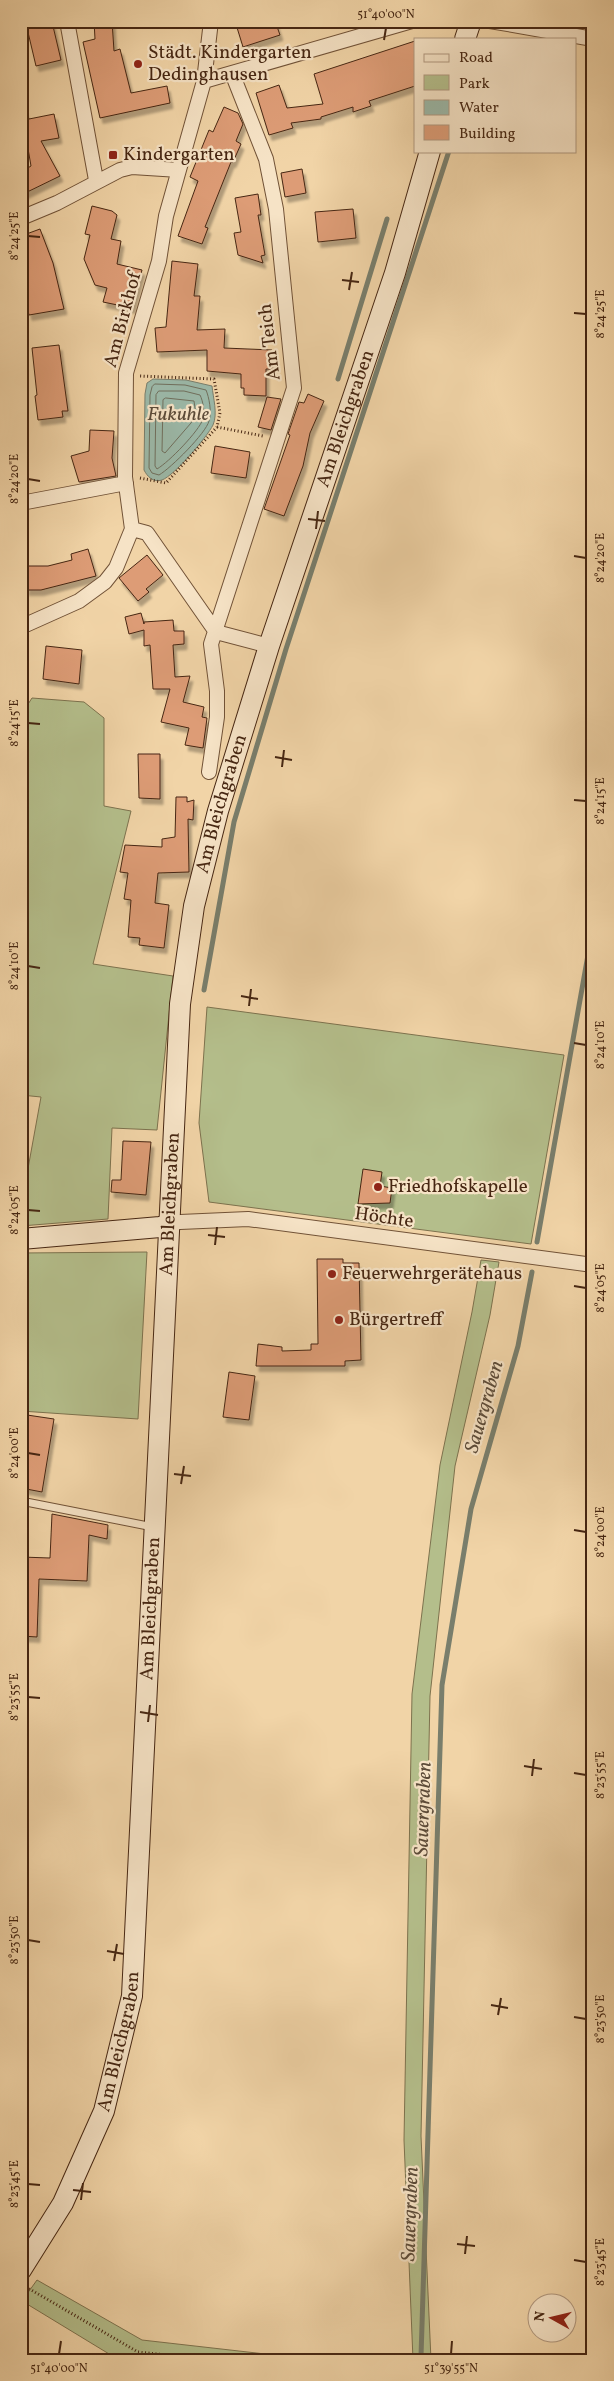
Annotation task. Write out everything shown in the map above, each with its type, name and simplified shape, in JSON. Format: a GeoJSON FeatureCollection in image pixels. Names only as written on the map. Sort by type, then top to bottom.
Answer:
{"type":"FeatureCollection","features":[{"type":"Feature","properties":{"kind":"street"},"geometry":{"type":"LineString","coordinates":[[67,21],[96,180]]}},
{"type":"Feature","properties":{"kind":"street","name":"Am Birkhof"},"geometry":{"type":"LineString","coordinates":[[21,628],[79,601],[105,582],[116,568],[132,529],[126,478],[126,377],[159,261],[166,216],[178,170],[204,81],[211,21]]}},
{"type":"Feature","properties":{"kind":"street"},"geometry":{"type":"LineString","coordinates":[[204,81],[412,21]]}},
{"type":"Feature","properties":{"kind":"street"},"geometry":{"type":"LineString","coordinates":[[465,38],[471,21]]}},
{"type":"Feature","properties":{"kind":"street"},"geometry":{"type":"LineString","coordinates":[[490,21],[593,39]]}},
{"type":"Feature","properties":{"kind":"street","name":"Am Teich"},"geometry":{"type":"LineString","coordinates":[[209,772],[217,717],[217,691],[210,644],[216,632],[294,388],[276,209],[266,158],[232,73]]}},
{"type":"Feature","properties":{"kind":"street","name":"Am Bleichgraben"},"geometry":{"type":"LineString","coordinates":[[21,2270],[63,2203],[104,2111],[132,1996],[180,1004],[194,906],[218,811],[269,646],[395,273],[430,152]]}},
{"type":"Feature","properties":{"kind":"street"},"geometry":{"type":"LineString","coordinates":[[21,218],[57,203],[96,180],[120,170],[132,167],[178,170]]}},
{"type":"Feature","properties":{"kind":"street"},"geometry":{"type":"LineString","coordinates":[[21,503],[126,478]]}},
{"type":"Feature","properties":{"kind":"street"},"geometry":{"type":"LineString","coordinates":[[132,529],[147,533],[216,632],[269,646]]}},
{"type":"Feature","properties":{"kind":"street","name":"Höchte"},"geometry":{"type":"LineString","coordinates":[[170,1224],[248,1219],[593,1265]]}},
{"type":"Feature","properties":{"kind":"street"},"geometry":{"type":"LineString","coordinates":[[21,1239],[160,1227],[170,1224]]}},
{"type":"Feature","properties":{"kind":"lane"},"geometry":{"type":"LineString","coordinates":[[21,1501],[156,1528]]}},
{"type":"Feature","properties":{"kind":"path"},"geometry":{"type":"LineString","coordinates":[[126,377],[152,375],[214,379],[220,413],[217,427],[166,483],[161,484],[126,478]]}},
{"type":"Feature","properties":{"kind":"path"},"geometry":{"type":"LineString","coordinates":[[217,427],[278,439]]}},
{"type":"Feature","properties":{"kind":"path"},"geometry":{"type":"LineString","coordinates":[[21,2284],[138,2352],[213,2360]]}},
{"type":"Feature","properties":{"kind":"green space"},"geometry":{"type":"Polygon","coordinates":[[[32,698],[84,702],[104,718],[104,806],[131,811],[93,964],[173,976],[157,1130],[112,1128],[108,1219],[21,1226],[21,1207],[41,1097],[21,1095],[21,715],[32,698]]]}},
{"type":"Feature","properties":{"kind":"green space"},"geometry":{"type":"Polygon","coordinates":[[[207,1007],[564,1055],[531,1244],[209,1202],[199,1123],[207,1007]]]}},
{"type":"Feature","properties":{"kind":"green space"},"geometry":{"type":"Polygon","coordinates":[[[147,1252],[138,1419],[21,1411],[21,1253],[147,1252]]]}},
{"type":"Feature","properties":{"kind":"green space"},"geometry":{"type":"Polygon","coordinates":[[[481,1260],[499,1262],[490,1315],[455,1466],[430,1696],[421,2136],[431,2360],[413,2360],[404,2140],[412,1694],[440,1465],[481,1260]]]}},
{"type":"Feature","properties":{"kind":"green space"},"geometry":{"type":"Polygon","coordinates":[[[37,2280],[142,2340],[318,2360],[119,2360],[22,2301],[37,2280]]]}},
{"type":"Feature","properties":{"kind":"water","name":"Fukuhle"},"geometry":{"type":"Polygon","coordinates":[[[153,379],[186,380],[212,386],[215,411],[213,425],[198,446],[175,471],[159,481],[151,478],[144,470],[145,394],[147,383],[153,379]]]}},
{"type":"Feature","properties":{"kind":"building"},"geometry":{"type":"Polygon","coordinates":[[[94,21],[112,21],[114,51],[120,49],[131,93],[167,86],[170,103],[100,118],[83,42],[95,39],[94,21]]]}},
{"type":"Feature","properties":{"kind":"building"},"geometry":{"type":"Polygon","coordinates":[[[235,21],[275,21],[280,35],[243,47],[235,21]]]}},
{"type":"Feature","properties":{"kind":"building"},"geometry":{"type":"Polygon","coordinates":[[[52,22],[61,60],[36,66],[27,28],[52,22]]]}},
{"type":"Feature","properties":{"kind":"building"},"geometry":{"type":"Polygon","coordinates":[[[414,41],[414,86],[369,101],[371,106],[353,112],[353,107],[321,117],[321,119],[291,123],[293,128],[269,135],[256,93],[279,85],[287,108],[323,104],[314,74],[414,41]]]}},
{"type":"Feature","properties":{"kind":"building"},"geometry":{"type":"Polygon","coordinates":[[[224,107],[238,113],[243,124],[236,141],[241,144],[233,162],[231,162],[205,227],[208,228],[202,244],[178,236],[198,181],[190,177],[209,130],[213,132],[224,107]]]}},
{"type":"Feature","properties":{"kind":"building"},"geometry":{"type":"Polygon","coordinates":[[[21,108],[23,108],[29,119],[54,114],[59,138],[41,141],[60,176],[21,195],[21,172],[31,166],[21,108]]]}},
{"type":"Feature","properties":{"kind":"building"},"geometry":{"type":"Polygon","coordinates":[[[302,169],[306,193],[285,197],[281,173],[302,169]]]}},
{"type":"Feature","properties":{"kind":"building"},"geometry":{"type":"Polygon","coordinates":[[[258,194],[261,215],[258,215],[265,255],[261,256],[263,263],[238,255],[234,233],[241,232],[235,198],[258,194]]]}},
{"type":"Feature","properties":{"kind":"building"},"geometry":{"type":"Polygon","coordinates":[[[92,206],[112,211],[117,215],[111,239],[121,241],[117,264],[142,270],[132,308],[103,302],[107,288],[95,285],[84,259],[90,235],[85,234],[92,206]]]}},
{"type":"Feature","properties":{"kind":"building"},"geometry":{"type":"Polygon","coordinates":[[[353,209],[356,238],[318,242],[315,212],[353,209]]]}},
{"type":"Feature","properties":{"kind":"building"},"geometry":{"type":"Polygon","coordinates":[[[40,229],[53,263],[64,309],[29,315],[21,283],[21,236],[40,229]]]}},
{"type":"Feature","properties":{"kind":"building"},"geometry":{"type":"Polygon","coordinates":[[[172,261],[198,264],[194,296],[200,296],[197,330],[225,329],[224,348],[272,350],[272,369],[266,369],[266,396],[244,395],[244,388],[241,388],[241,374],[207,371],[207,350],[157,352],[155,328],[166,327],[172,261]]]}},
{"type":"Feature","properties":{"kind":"building"},"geometry":{"type":"Polygon","coordinates":[[[59,345],[68,411],[62,411],[63,417],[38,420],[32,348],[59,345]]]}},
{"type":"Feature","properties":{"kind":"building"},"geometry":{"type":"Polygon","coordinates":[[[308,394],[324,401],[310,433],[303,466],[284,516],[264,509],[290,435],[288,434],[299,402],[304,403],[308,394]]]}},
{"type":"Feature","properties":{"kind":"building"},"geometry":{"type":"Polygon","coordinates":[[[267,397],[281,399],[271,430],[258,427],[267,397]]]}},
{"type":"Feature","properties":{"kind":"building"},"geometry":{"type":"Polygon","coordinates":[[[90,430],[114,431],[112,458],[116,476],[79,482],[71,456],[89,451],[90,430]]]}},
{"type":"Feature","properties":{"kind":"building"},"geometry":{"type":"Polygon","coordinates":[[[215,446],[250,452],[246,478],[211,473],[215,446]]]}},
{"type":"Feature","properties":{"kind":"building"},"geometry":{"type":"Polygon","coordinates":[[[88,549],[96,576],[41,590],[26,590],[28,566],[48,566],[72,560],[71,554],[88,549]]]}},
{"type":"Feature","properties":{"kind":"building"},"geometry":{"type":"Polygon","coordinates":[[[147,555],[163,575],[146,589],[149,592],[138,601],[119,578],[147,555]]]}},
{"type":"Feature","properties":{"kind":"building"},"geometry":{"type":"Polygon","coordinates":[[[141,613],[144,624],[144,622],[173,620],[174,631],[184,631],[184,644],[173,645],[175,677],[190,676],[183,702],[204,707],[202,717],[207,718],[203,748],[185,745],[189,728],[161,722],[170,689],[153,689],[150,645],[144,646],[144,630],[129,634],[125,617],[141,613]]]}},
{"type":"Feature","properties":{"kind":"building"},"geometry":{"type":"Polygon","coordinates":[[[46,646],[82,650],[79,684],[43,679],[46,646]]]}},
{"type":"Feature","properties":{"kind":"building"},"geometry":{"type":"Polygon","coordinates":[[[138,754],[160,754],[160,799],[139,798],[138,754]]]}},
{"type":"Feature","properties":{"kind":"building"},"geometry":{"type":"Polygon","coordinates":[[[176,797],[187,797],[187,802],[194,800],[193,820],[188,819],[189,872],[158,873],[155,903],[169,905],[164,948],[139,945],[140,938],[128,937],[131,900],[124,899],[128,873],[120,872],[125,845],[162,847],[162,839],[175,837],[176,797]]]}},
{"type":"Feature","properties":{"kind":"building"},"geometry":{"type":"Polygon","coordinates":[[[123,1141],[151,1142],[146,1195],[111,1192],[112,1180],[121,1180],[123,1141]]]}},
{"type":"Feature","properties":{"kind":"building","name":"Friedhofskapelle"},"geometry":{"type":"Polygon","coordinates":[[[363,1169],[382,1172],[380,1186],[392,1188],[390,1203],[358,1204],[363,1169]]]}},
{"type":"Feature","properties":{"kind":"building","name":"Bürgertreff"},"geometry":{"type":"Polygon","coordinates":[[[317,1259],[343,1259],[343,1263],[359,1263],[361,1360],[345,1361],[345,1366],[256,1366],[258,1344],[282,1347],[282,1351],[311,1350],[311,1344],[318,1344],[317,1259]]]}},
{"type":"Feature","properties":{"kind":"building"},"geometry":{"type":"Polygon","coordinates":[[[229,1372],[255,1376],[249,1420],[223,1417],[229,1372]]]}},
{"type":"Feature","properties":{"kind":"building"},"geometry":{"type":"Polygon","coordinates":[[[27,1415],[54,1419],[42,1492],[21,1488],[21,1445],[27,1415]]]}},
{"type":"Feature","properties":{"kind":"building"},"geometry":{"type":"Polygon","coordinates":[[[52,1514],[108,1525],[107,1539],[89,1535],[87,1581],[39,1579],[37,1637],[21,1636],[21,1557],[50,1558],[52,1514]]]}},
{"type":"Feature","properties":{"kind":"waterway"},"geometry":{"type":"LineString","coordinates":[[204,990],[234,822],[286,649],[449,152]]}},
{"type":"Feature","properties":{"kind":"waterway"},"geometry":{"type":"LineString","coordinates":[[338,379],[387,219]]}},
{"type":"Feature","properties":{"kind":"waterway","name":"Sauergraben"},"geometry":{"type":"LineString","coordinates":[[537,1242],[593,927]]}},
{"type":"Feature","properties":{"kind":"waterway","name":"Sauergraben"},"geometry":{"type":"LineString","coordinates":[[421,2357],[442,1685],[471,1509],[518,1346],[532,1272]]}},
{"type":"Feature","properties":{"kind":"place","name":"Städt. Kindergarten Dedinghausen"},"geometry":{"type":"Point","coordinates":[138,64]}},
{"type":"Feature","properties":{"kind":"place","name":"Kindergarten"},"geometry":{"type":"Point","coordinates":[113,155]}},
{"type":"Feature","properties":{"kind":"place","name":"Friedhofskapelle"},"geometry":{"type":"Point","coordinates":[378,1187]}},
{"type":"Feature","properties":{"kind":"place","name":"Feuerwehrgerätehaus"},"geometry":{"type":"Point","coordinates":[332,1274]}},
{"type":"Feature","properties":{"kind":"place","name":"Bürgertreff"},"geometry":{"type":"Point","coordinates":[339,1320]}}]}
